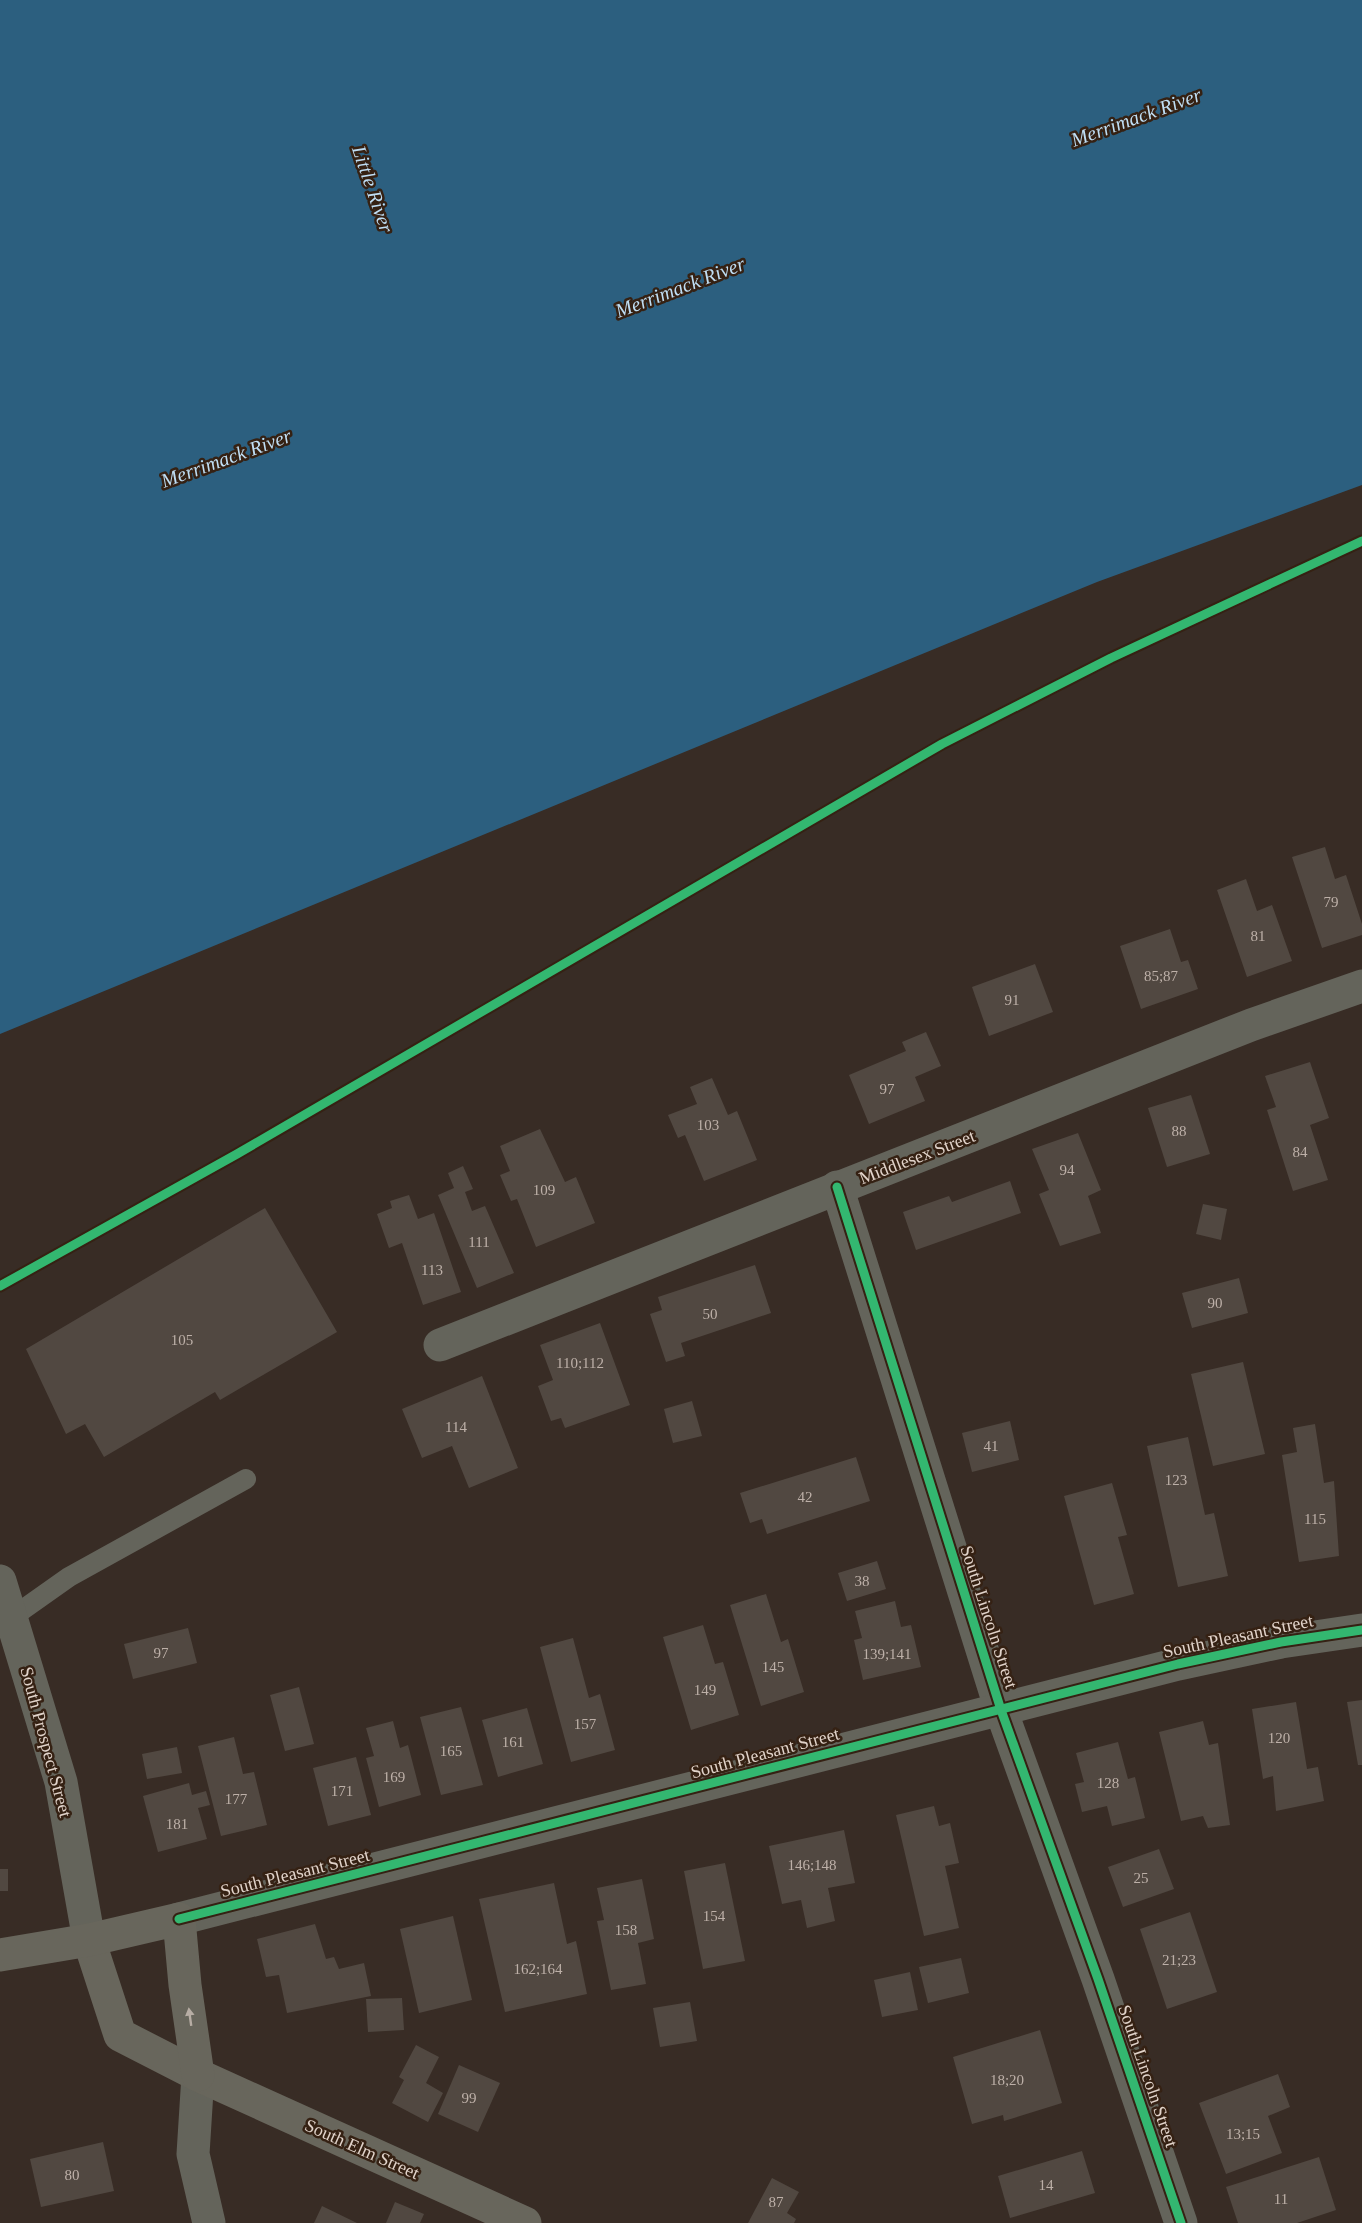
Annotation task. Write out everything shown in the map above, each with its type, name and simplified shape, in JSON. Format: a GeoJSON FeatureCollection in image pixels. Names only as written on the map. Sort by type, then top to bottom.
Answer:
{"type":"FeatureCollection","features":[{"type":"Feature","properties":{"kind":"main road"},"geometry":{"type":"LineString","coordinates":[[0,1955],[89,1941],[179,1919],[185,1984],[198,2075]]}},
{"type":"Feature","properties":{"kind":"main road","name":"South Elm Street"},"geometry":{"type":"LineString","coordinates":[[89,1941],[120,2035],[198,2075],[525,2223]]}},
{"type":"Feature","properties":{"kind":"street","name":"Middlesex Street"},"geometry":{"type":"LineString","coordinates":[[440,1345],[1251,1025],[1362,986]]}},
{"type":"Feature","properties":{"kind":"street","name":"South Lincoln Street"},"geometry":{"type":"LineString","coordinates":[[837,1187],[1001,1710],[1098,1979],[1181,2223]]}},
{"type":"Feature","properties":{"kind":"street","name":"South Prospect Street"},"geometry":{"type":"LineString","coordinates":[[0,1581],[61,1782],[89,1941]]}},
{"type":"Feature","properties":{"kind":"street","name":"South Pleasant Street"},"geometry":{"type":"LineString","coordinates":[[179,1919],[1178,1664],[1281,1642],[1362,1630]]}},
{"type":"Feature","properties":{"kind":"street"},"geometry":{"type":"LineString","coordinates":[[198,2075],[193,2154],[209,2223]]}},
{"type":"Feature","properties":{"kind":"lane"},"geometry":{"type":"LineString","coordinates":[[11,1618],[69,1577],[246,1479]]}},
{"type":"Feature","properties":{"kind":"water"},"geometry":{"type":"Polygon","coordinates":[[[0,0],[1362,0],[1362,485],[1097,582],[0,1034],[0,0]]]}},
{"type":"Feature","properties":{"kind":"building"},"geometry":{"type":"Polygon","coordinates":[[[1325,847],[1335,879],[1346,875],[1362,924],[1362,935],[1322,948],[1292,857],[1325,847]]]}},
{"type":"Feature","properties":{"kind":"building"},"geometry":{"type":"Polygon","coordinates":[[[1246,879],[1257,911],[1272,905],[1292,961],[1247,977],[1217,890],[1246,879]]]}},
{"type":"Feature","properties":{"kind":"building"},"geometry":{"type":"Polygon","coordinates":[[[1170,929],[1181,962],[1188,960],[1198,989],[1141,1009],[1120,946],[1170,929]]]}},
{"type":"Feature","properties":{"kind":"building"},"geometry":{"type":"Polygon","coordinates":[[[1035,964],[1053,1012],[989,1036],[972,987],[1035,964]]]}},
{"type":"Feature","properties":{"kind":"building"},"geometry":{"type":"Polygon","coordinates":[[[926,1032],[941,1066],[915,1077],[925,1101],[869,1124],[849,1075],[906,1051],[902,1042],[926,1032]]]}},
{"type":"Feature","properties":{"kind":"building"},"geometry":{"type":"Polygon","coordinates":[[[1310,1062],[1329,1118],[1310,1125],[1328,1180],[1293,1191],[1267,1110],[1276,1107],[1265,1076],[1310,1062]]]}},
{"type":"Feature","properties":{"kind":"building"},"geometry":{"type":"Polygon","coordinates":[[[712,1078],[728,1115],[737,1111],[757,1160],[704,1181],[685,1135],[678,1138],[668,1115],[697,1104],[690,1087],[712,1078]]]}},
{"type":"Feature","properties":{"kind":"building"},"geometry":{"type":"Polygon","coordinates":[[[1191,1095],[1210,1154],[1167,1167],[1148,1108],[1191,1095]]]}},
{"type":"Feature","properties":{"kind":"building"},"geometry":{"type":"Polygon","coordinates":[[[540,1129],[565,1182],[576,1177],[595,1223],[536,1247],[517,1199],[511,1201],[500,1175],[510,1171],[500,1146],[540,1129]]]}},
{"type":"Feature","properties":{"kind":"building"},"geometry":{"type":"Polygon","coordinates":[[[1078,1133],[1101,1190],[1088,1196],[1101,1233],[1060,1246],[1039,1194],[1049,1190],[1032,1149],[1078,1133]]]}},
{"type":"Feature","properties":{"kind":"building"},"geometry":{"type":"Polygon","coordinates":[[[463,1166],[473,1189],[465,1192],[472,1211],[485,1206],[514,1273],[477,1288],[438,1195],[454,1188],[448,1173],[463,1166]]]}},
{"type":"Feature","properties":{"kind":"building"},"geometry":{"type":"Polygon","coordinates":[[[1010,1181],[1021,1213],[916,1250],[903,1212],[949,1196],[952,1202],[1010,1181]]]}},
{"type":"Feature","properties":{"kind":"building"},"geometry":{"type":"Polygon","coordinates":[[[409,1195],[418,1219],[434,1213],[461,1292],[423,1305],[402,1243],[389,1248],[377,1214],[392,1208],[390,1201],[409,1195]]]}},
{"type":"Feature","properties":{"kind":"building"},"geometry":{"type":"Polygon","coordinates":[[[1203,1204],[1227,1209],[1221,1240],[1196,1234],[1203,1204]]]}},
{"type":"Feature","properties":{"kind":"building"},"geometry":{"type":"Polygon","coordinates":[[[265,1208],[337,1332],[220,1400],[215,1392],[104,1457],[85,1424],[66,1434],[26,1349],[265,1208]]]}},
{"type":"Feature","properties":{"kind":"building"},"geometry":{"type":"Polygon","coordinates":[[[755,1265],[771,1313],[681,1343],[685,1356],[666,1362],[650,1314],[662,1310],[658,1297],[755,1265]]]}},
{"type":"Feature","properties":{"kind":"building"},"geometry":{"type":"Polygon","coordinates":[[[1239,1278],[1248,1313],[1192,1328],[1182,1293],[1239,1278]]]}},
{"type":"Feature","properties":{"kind":"building"},"geometry":{"type":"Polygon","coordinates":[[[600,1323],[630,1405],[565,1428],[561,1418],[551,1421],[538,1386],[553,1380],[540,1345],[600,1323]]]}},
{"type":"Feature","properties":{"kind":"building"},"geometry":{"type":"Polygon","coordinates":[[[1243,1362],[1265,1454],[1213,1466],[1191,1374],[1243,1362]]]}},
{"type":"Feature","properties":{"kind":"building"},"geometry":{"type":"Polygon","coordinates":[[[482,1376],[518,1468],[469,1488],[452,1446],[422,1458],[402,1409],[482,1376]]]}},
{"type":"Feature","properties":{"kind":"building"},"geometry":{"type":"Polygon","coordinates":[[[692,1401],[702,1436],[673,1443],[664,1409],[692,1401]]]}},
{"type":"Feature","properties":{"kind":"building"},"geometry":{"type":"Polygon","coordinates":[[[1010,1421],[1019,1460],[972,1472],[962,1433],[1010,1421]]]}},
{"type":"Feature","properties":{"kind":"building"},"geometry":{"type":"Polygon","coordinates":[[[1315,1424],[1324,1483],[1334,1481],[1339,1556],[1299,1562],[1282,1455],[1297,1452],[1293,1428],[1315,1424]]]}},
{"type":"Feature","properties":{"kind":"building"},"geometry":{"type":"Polygon","coordinates":[[[1188,1437],[1205,1515],[1214,1513],[1228,1576],[1178,1587],[1147,1446],[1188,1437]]]}},
{"type":"Feature","properties":{"kind":"building"},"geometry":{"type":"Polygon","coordinates":[[[856,1457],[870,1501],[767,1534],[762,1519],[750,1523],[740,1493],[856,1457]]]}},
{"type":"Feature","properties":{"kind":"building"},"geometry":{"type":"Polygon","coordinates":[[[1112,1483],[1127,1535],[1118,1537],[1134,1594],[1094,1605],[1064,1496],[1112,1483]]]}},
{"type":"Feature","properties":{"kind":"building"},"geometry":{"type":"Polygon","coordinates":[[[877,1561],[886,1589],[847,1601],[838,1573],[877,1561]]]}},
{"type":"Feature","properties":{"kind":"building"},"geometry":{"type":"Polygon","coordinates":[[[766,1594],[781,1642],[788,1639],[804,1692],[761,1706],[730,1605],[766,1594]]]}},
{"type":"Feature","properties":{"kind":"building"},"geometry":{"type":"Polygon","coordinates":[[[895,1601],[901,1627],[911,1625],[921,1667],[863,1680],[854,1640],[862,1638],[855,1611],[895,1601]]]}},
{"type":"Feature","properties":{"kind":"building"},"geometry":{"type":"Polygon","coordinates":[[[703,1625],[715,1664],[723,1662],[739,1715],[691,1730],[663,1637],[703,1625]]]}},
{"type":"Feature","properties":{"kind":"building"},"geometry":{"type":"Polygon","coordinates":[[[188,1628],[197,1663],[133,1679],[124,1644],[188,1628]]]}},
{"type":"Feature","properties":{"kind":"building"},"geometry":{"type":"Polygon","coordinates":[[[573,1638],[589,1698],[600,1694],[615,1750],[571,1762],[540,1647],[573,1638]]]}},
{"type":"Feature","properties":{"kind":"building"},"geometry":{"type":"Polygon","coordinates":[[[299,1687],[314,1744],[285,1751],[270,1695],[299,1687]]]}},
{"type":"Feature","properties":{"kind":"building"},"geometry":{"type":"Polygon","coordinates":[[[1362,1700],[1362,1765],[1358,1765],[1347,1702],[1362,1700]]]}},
{"type":"Feature","properties":{"kind":"building"},"geometry":{"type":"Polygon","coordinates":[[[1296,1702],[1307,1769],[1318,1767],[1324,1801],[1276,1811],[1273,1776],[1263,1779],[1252,1709],[1296,1702]]]}},
{"type":"Feature","properties":{"kind":"building"},"geometry":{"type":"Polygon","coordinates":[[[461,1707],[483,1785],[441,1795],[420,1717],[461,1707]]]}},
{"type":"Feature","properties":{"kind":"building"},"geometry":{"type":"Polygon","coordinates":[[[527,1708],[543,1764],[498,1777],[482,1720],[527,1708]]]}},
{"type":"Feature","properties":{"kind":"building"},"geometry":{"type":"Polygon","coordinates":[[[393,1721],[400,1748],[408,1745],[421,1795],[379,1807],[366,1758],[374,1756],[366,1728],[393,1721]]]}},
{"type":"Feature","properties":{"kind":"building"},"geometry":{"type":"Polygon","coordinates":[[[1203,1721],[1209,1745],[1218,1743],[1230,1825],[1208,1828],[1203,1816],[1181,1821],[1159,1732],[1203,1721]]]}},
{"type":"Feature","properties":{"kind":"building"},"geometry":{"type":"Polygon","coordinates":[[[234,1737],[243,1774],[254,1772],[267,1825],[221,1836],[198,1746],[234,1737]]]}},
{"type":"Feature","properties":{"kind":"building"},"geometry":{"type":"Polygon","coordinates":[[[1118,1742],[1128,1779],[1135,1777],[1145,1818],[1112,1826],[1107,1806],[1082,1812],[1075,1784],[1084,1782],[1076,1753],[1118,1742]]]}},
{"type":"Feature","properties":{"kind":"building"},"geometry":{"type":"Polygon","coordinates":[[[177,1747],[182,1773],[147,1779],[142,1754],[177,1747]]]}},
{"type":"Feature","properties":{"kind":"building"},"geometry":{"type":"Polygon","coordinates":[[[356,1757],[371,1815],[328,1826],[313,1768],[356,1757]]]}},
{"type":"Feature","properties":{"kind":"building"},"geometry":{"type":"Polygon","coordinates":[[[189,1783],[192,1795],[206,1791],[210,1805],[198,1808],[207,1839],[158,1852],[143,1796],[189,1783]]]}},
{"type":"Feature","properties":{"kind":"building"},"geometry":{"type":"Polygon","coordinates":[[[934,1806],[939,1826],[950,1823],[959,1863],[945,1866],[959,1928],[924,1936],[896,1815],[934,1806]]]}},
{"type":"Feature","properties":{"kind":"building"},"geometry":{"type":"Polygon","coordinates":[[[844,1830],[855,1883],[828,1888],[835,1921],[807,1928],[801,1900],[782,1904],[769,1846],[844,1830]]]}},
{"type":"Feature","properties":{"kind":"building"},"geometry":{"type":"Polygon","coordinates":[[[1159,1849],[1174,1889],[1123,1907],[1108,1867],[1159,1849]]]}},
{"type":"Feature","properties":{"kind":"building"},"geometry":{"type":"Polygon","coordinates":[[[725,1863],[745,1961],[703,1969],[684,1871],[725,1863]]]}},
{"type":"Feature","properties":{"kind":"building"},"geometry":{"type":"Polygon","coordinates":[[[0,1869],[8,1869],[8,1891],[0,1891],[0,1869]]]}},
{"type":"Feature","properties":{"kind":"building"},"geometry":{"type":"Polygon","coordinates":[[[642,1879],[654,1939],[638,1943],[646,1984],[611,1990],[597,1921],[604,1920],[597,1888],[642,1879]]]}},
{"type":"Feature","properties":{"kind":"building"},"geometry":{"type":"Polygon","coordinates":[[[554,1883],[567,1944],[576,1941],[587,1994],[505,2012],[479,1899],[554,1883]]]}},
{"type":"Feature","properties":{"kind":"building"},"geometry":{"type":"Polygon","coordinates":[[[1190,1912],[1217,1992],[1167,2009],[1140,1929],[1190,1912]]]}},
{"type":"Feature","properties":{"kind":"building"},"geometry":{"type":"Polygon","coordinates":[[[453,1916],[472,2000],[419,2013],[400,1929],[453,1916]]]}},
{"type":"Feature","properties":{"kind":"building"},"geometry":{"type":"Polygon","coordinates":[[[315,1924],[326,1959],[334,1957],[339,1969],[364,1963],[371,1996],[287,2013],[279,1975],[266,1977],[257,1939],[315,1924]]]}},
{"type":"Feature","properties":{"kind":"building"},"geometry":{"type":"Polygon","coordinates":[[[961,1958],[969,1993],[928,2003],[919,1967],[961,1958]]]}},
{"type":"Feature","properties":{"kind":"building"},"geometry":{"type":"Polygon","coordinates":[[[910,1972],[918,2010],[882,2017],[874,1980],[910,1972]]]}},
{"type":"Feature","properties":{"kind":"building"},"geometry":{"type":"Polygon","coordinates":[[[402,1998],[404,2030],[368,2032],[366,1999],[402,1998]]]}},
{"type":"Feature","properties":{"kind":"building"},"geometry":{"type":"Polygon","coordinates":[[[690,2002],[697,2041],[660,2047],[653,2008],[690,2002]]]}},
{"type":"Feature","properties":{"kind":"building"},"geometry":{"type":"Polygon","coordinates":[[[1040,2030],[1062,2103],[1004,2121],[1003,2115],[972,2124],[953,2057],[1040,2030]]]}},
{"type":"Feature","properties":{"kind":"building"},"geometry":{"type":"Polygon","coordinates":[[[416,2045],[439,2057],[426,2083],[443,2093],[428,2122],[392,2103],[404,2080],[399,2077],[416,2045]]]}},
{"type":"Feature","properties":{"kind":"building"},"geometry":{"type":"Polygon","coordinates":[[[459,2065],[500,2083],[478,2132],[438,2114],[459,2065]]]}},
{"type":"Feature","properties":{"kind":"building"},"geometry":{"type":"Polygon","coordinates":[[[1278,2074],[1290,2107],[1268,2116],[1282,2153],[1226,2174],[1199,2103],[1278,2074]]]}},
{"type":"Feature","properties":{"kind":"building"},"geometry":{"type":"Polygon","coordinates":[[[103,2142],[114,2191],[41,2207],[30,2159],[103,2142]]]}},
{"type":"Feature","properties":{"kind":"building"},"geometry":{"type":"Polygon","coordinates":[[[1082,2151],[1095,2193],[1010,2218],[998,2176],[1082,2151]]]}},
{"type":"Feature","properties":{"kind":"building"},"geometry":{"type":"Polygon","coordinates":[[[1319,2157],[1336,2210],[1297,2223],[1238,2223],[1226,2187],[1319,2157]]]}},
{"type":"Feature","properties":{"kind":"building"},"geometry":{"type":"Polygon","coordinates":[[[772,2178],[799,2192],[787,2213],[796,2219],[794,2223],[748,2223],[772,2178]]]}},
{"type":"Feature","properties":{"kind":"building"},"geometry":{"type":"Polygon","coordinates":[[[395,2202],[424,2214],[420,2223],[386,2223],[395,2202]]]}},
{"type":"Feature","properties":{"kind":"building"},"geometry":{"type":"Polygon","coordinates":[[[322,2206],[357,2223],[314,2223],[322,2206]]]}},
{"type":"Feature","properties":{"kind":"cycle path"},"geometry":{"type":"LineString","coordinates":[[0,1286],[237,1154],[942,744],[1111,658],[1362,541]]}},
{"type":"Feature","properties":{"kind":"cycle path"},"geometry":{"type":"LineString","coordinates":[[837,1187],[1001,1710],[1098,1979],[1181,2223]]}},
{"type":"Feature","properties":{"kind":"cycle path"},"geometry":{"type":"LineString","coordinates":[[179,1919],[1178,1664],[1281,1642],[1362,1630]]}},
{"type":"Feature","properties":{"kind":"water label","name":"Merrimack River"},"geometry":{"type":"Point","coordinates":[1136,117]}},
{"type":"Feature","properties":{"kind":"water label","name":"Little River"},"geometry":{"type":"Point","coordinates":[373,189]}},
{"type":"Feature","properties":{"kind":"water label","name":"Merrimack River"},"geometry":{"type":"Point","coordinates":[680,287]}},
{"type":"Feature","properties":{"kind":"water label","name":"Merrimack River"},"geometry":{"type":"Point","coordinates":[226,458]}}]}
